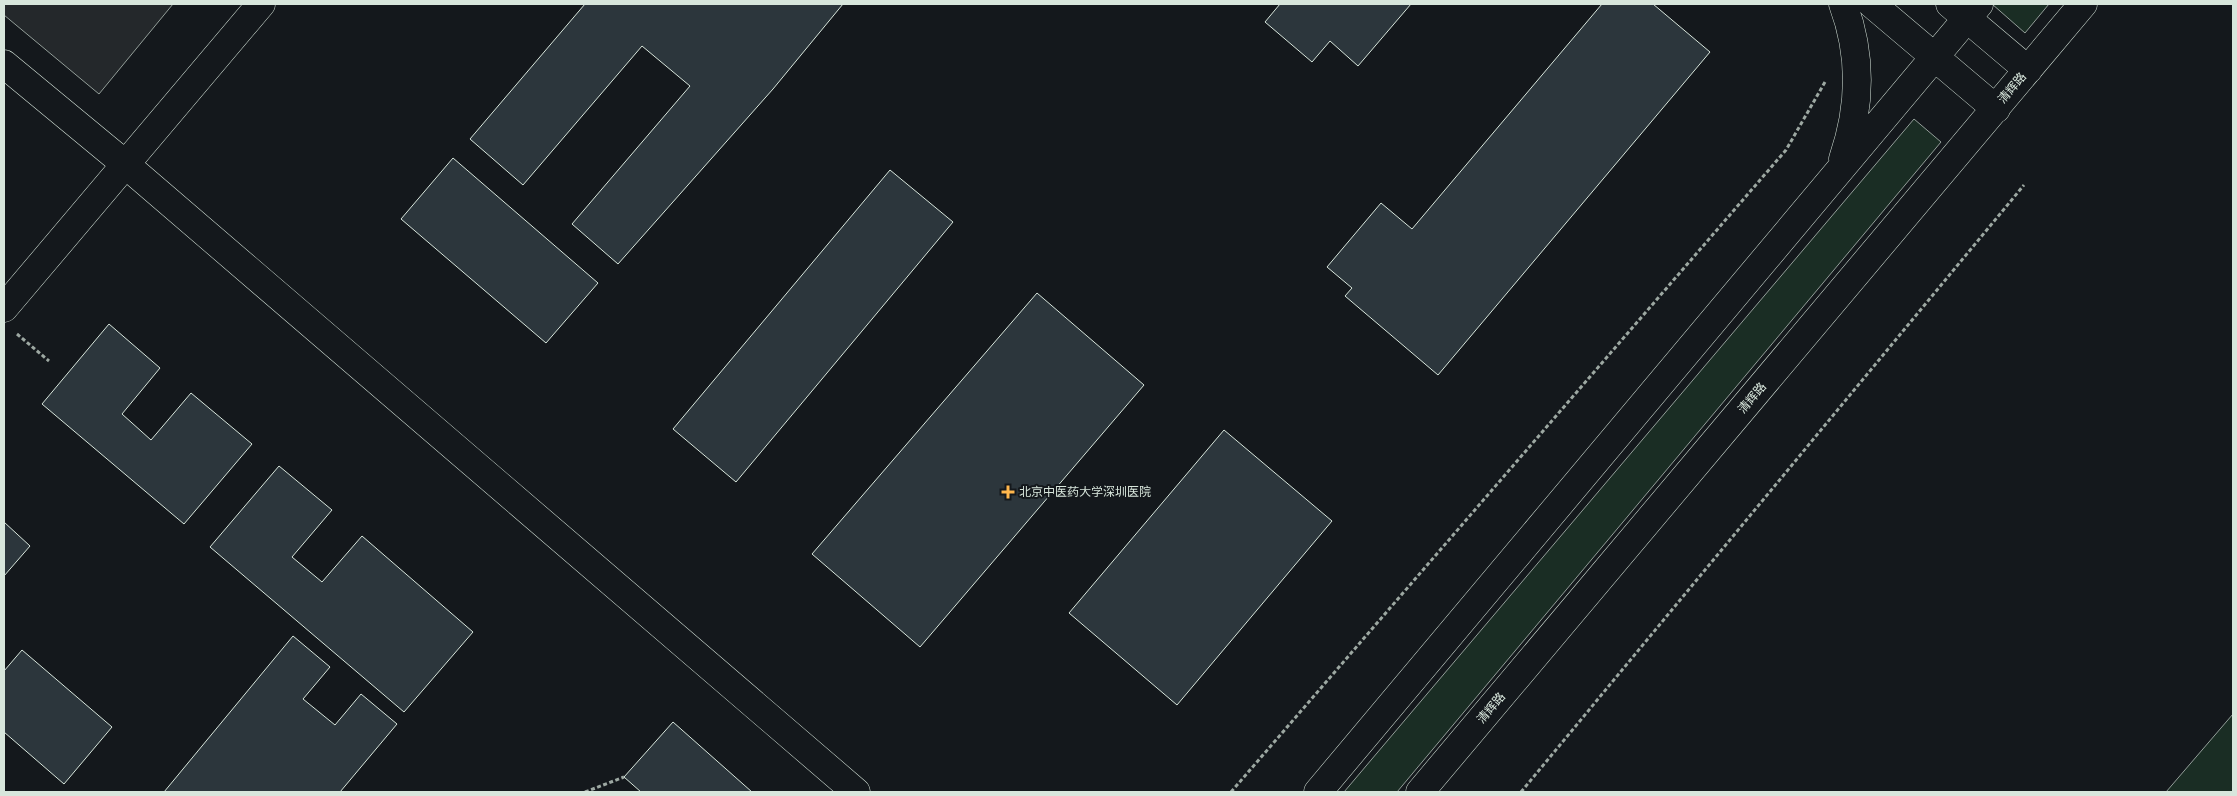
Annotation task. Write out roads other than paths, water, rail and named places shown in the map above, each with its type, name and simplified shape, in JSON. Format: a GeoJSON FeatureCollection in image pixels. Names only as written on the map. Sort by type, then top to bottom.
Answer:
{"type":"FeatureCollection","features":[{"type":"Feature","properties":{"kind":"street"},"geometry":{"type":"LineString","coordinates":[[8,318],[125,164],[261,4]]}},
{"type":"Feature","properties":{"kind":"street"},"geometry":{"type":"LineString","coordinates":[[1838,172],[1852,132],[1858,94],[1856,57],[1850,23],[1843,4]]}},
{"type":"Feature","properties":{"kind":"street"},"geometry":{"type":"LineString","coordinates":[[1872,4],[1996,108]]}},
{"type":"Feature","properties":{"kind":"street","name":"清辉路"},"geometry":{"type":"LineString","coordinates":[[1420,792],[2083,4]]}},
{"type":"Feature","properties":{"kind":"street"},"geometry":{"type":"LineString","coordinates":[[1318,792],[1935,57],[1965,9],[2028,70]]}},
{"type":"Feature","properties":{"kind":"street"},"geometry":{"type":"LineString","coordinates":[[4,64],[125,164],[856,792]]}},
{"type":"Feature","properties":{"kind":"place","name":"北京中医药大学深圳医院"},"geometry":{"type":"Point","coordinates":[1008,492]}}]}
